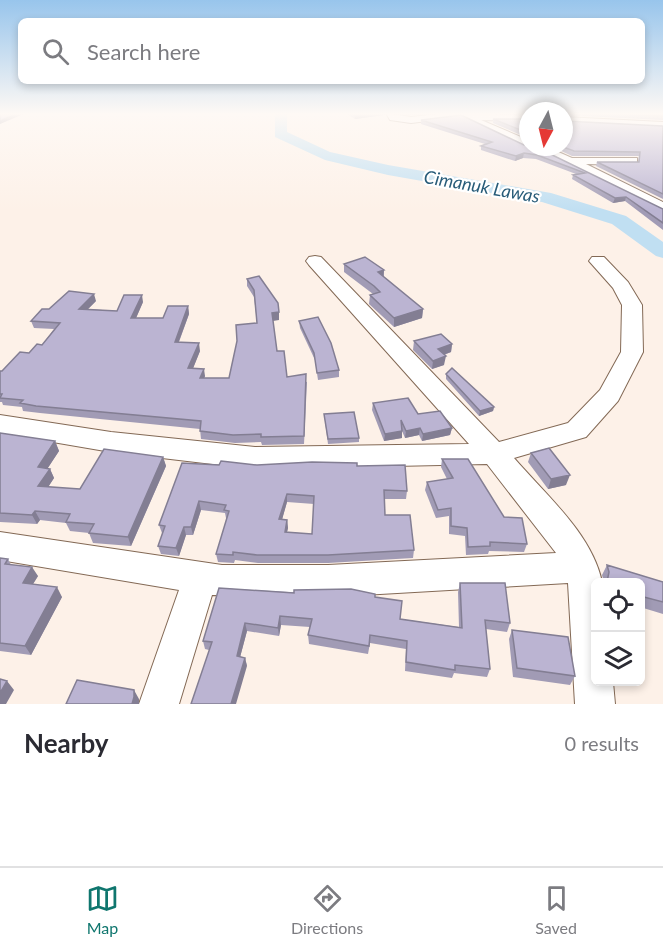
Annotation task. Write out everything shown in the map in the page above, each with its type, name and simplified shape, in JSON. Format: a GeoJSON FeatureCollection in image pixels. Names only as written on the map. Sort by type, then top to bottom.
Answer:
{"type":"FeatureCollection","features":[{"type":"Feature","properties":{"kind":"street"},"geometry":{"type":"LineString","coordinates":[[559,156],[663,208]]}},
{"type":"Feature","properties":{"kind":"street"},"geometry":{"type":"LineString","coordinates":[[569,160],[632,161]]}},
{"type":"Feature","properties":{"kind":"street"},"geometry":{"type":"LineString","coordinates":[[632,191],[663,192]]}},
{"type":"Feature","properties":{"kind":"street"},"geometry":{"type":"LineString","coordinates":[[315,261],[494,454],[544,512],[582,567],[588,600],[595,704]]}},
{"type":"Feature","properties":{"kind":"street"},"geometry":{"type":"LineString","coordinates":[[0,424],[111,441],[255,458],[494,454],[577,430],[609,395],[632,352],[632,305],[621,286],[598,261]]}},
{"type":"Feature","properties":{"kind":"street"},"geometry":{"type":"LineString","coordinates":[[0,546],[200,578],[328,581],[582,567]]}},
{"type":"Feature","properties":{"kind":"street"},"geometry":{"type":"LineString","coordinates":[[159,704],[200,578]]}},
{"type":"Feature","properties":{"kind":"building"},"geometry":{"type":"Polygon","coordinates":[[[481,146],[519,146],[519,155],[481,146]]]}},
{"type":"Feature","properties":{"kind":"building"},"geometry":{"type":"Polygon","coordinates":[[[573,146],[663,146],[663,194],[597,162],[639,162],[640,152],[574,151],[573,146]]]}},
{"type":"Feature","properties":{"kind":"building"},"geometry":{"type":"Polygon","coordinates":[[[540,156],[554,156],[663,209],[663,223],[626,197],[615,198],[573,175],[585,173],[540,156]]]}},
{"type":"Feature","properties":{"kind":"building"},"geometry":{"type":"Polygon","coordinates":[[[365,257],[384,270],[378,272],[423,309],[394,318],[370,295],[380,292],[344,264],[365,257]]]}},
{"type":"Feature","properties":{"kind":"building"},"geometry":{"type":"Polygon","coordinates":[[[259,276],[278,303],[279,312],[272,313],[277,351],[284,351],[287,377],[306,374],[304,436],[261,437],[261,434],[233,435],[200,431],[201,421],[36,406],[20,403],[23,400],[0,398],[2,394],[0,394],[0,371],[20,352],[29,353],[37,344],[42,345],[60,323],[31,321],[42,309],[49,309],[69,291],[94,294],[79,309],[117,311],[124,295],[142,295],[131,318],[163,318],[168,306],[188,306],[175,342],[199,343],[188,368],[204,369],[200,378],[229,378],[237,341],[236,325],[257,323],[254,290],[247,279],[259,276]]]}},
{"type":"Feature","properties":{"kind":"building"},"geometry":{"type":"Polygon","coordinates":[[[318,317],[331,343],[339,370],[317,373],[314,353],[299,321],[318,317]]]}},
{"type":"Feature","properties":{"kind":"building"},"geometry":{"type":"Polygon","coordinates":[[[441,334],[452,344],[438,349],[446,356],[433,361],[414,341],[441,334]]]}},
{"type":"Feature","properties":{"kind":"building"},"geometry":{"type":"Polygon","coordinates":[[[452,368],[494,407],[480,411],[446,374],[452,368]]]}},
{"type":"Feature","properties":{"kind":"building"},"geometry":{"type":"Polygon","coordinates":[[[408,398],[418,414],[440,411],[452,428],[423,434],[420,428],[406,431],[401,420],[402,431],[385,434],[373,403],[408,398]]]}},
{"type":"Feature","properties":{"kind":"building"},"geometry":{"type":"Polygon","coordinates":[[[354,412],[359,438],[328,439],[324,414],[354,412]]]}},
{"type":"Feature","properties":{"kind":"building"},"geometry":{"type":"Polygon","coordinates":[[[0,433],[55,441],[38,467],[50,469],[38,486],[80,489],[104,449],[163,457],[128,537],[89,533],[94,524],[66,522],[70,514],[35,511],[32,515],[0,513],[0,433]]]}},
{"type":"Feature","properties":{"kind":"building"},"geometry":{"type":"Polygon","coordinates":[[[549,448],[570,475],[551,479],[531,453],[549,448]]]}},
{"type":"Feature","properties":{"kind":"building"},"geometry":{"type":"Polygon","coordinates":[[[442,459],[468,459],[504,517],[522,518],[527,544],[490,542],[490,546],[468,547],[467,528],[451,526],[451,508],[438,510],[427,482],[453,478],[442,459]]]}},
{"type":"Feature","properties":{"kind":"building"},"geometry":{"type":"Polygon","coordinates":[[[221,461],[257,465],[312,462],[357,463],[357,466],[405,465],[407,491],[384,490],[385,515],[410,515],[414,550],[328,555],[257,555],[233,552],[233,555],[216,554],[229,511],[224,510],[226,505],[199,501],[191,527],[184,527],[176,548],[158,546],[165,526],[159,525],[182,463],[219,465],[221,461]],[[287,494],[279,519],[287,520],[285,532],[312,534],[314,496],[287,494]]]}},
{"type":"Feature","properties":{"kind":"building"},"geometry":{"type":"Polygon","coordinates":[[[0,558],[8,559],[5,564],[32,567],[23,583],[57,587],[25,646],[0,643],[0,558]]]}},
{"type":"Feature","properties":{"kind":"building"},"geometry":{"type":"Polygon","coordinates":[[[607,565],[663,582],[663,602],[645,597],[645,578],[608,578],[607,565]]]}},
{"type":"Feature","properties":{"kind":"building"},"geometry":{"type":"Polygon","coordinates":[[[460,583],[505,583],[510,623],[485,620],[490,669],[455,665],[455,670],[406,662],[407,641],[370,635],[369,646],[308,635],[312,619],[280,616],[278,628],[245,623],[237,656],[245,658],[231,704],[191,704],[212,642],[203,641],[219,588],[294,593],[294,590],[351,589],[375,594],[375,597],[402,601],[400,619],[462,628],[460,583]]]}},
{"type":"Feature","properties":{"kind":"building"},"geometry":{"type":"Polygon","coordinates":[[[512,630],[568,637],[575,676],[517,668],[512,630]]]}},
{"type":"Feature","properties":{"kind":"building"},"geometry":{"type":"Polygon","coordinates":[[[0,679],[7,681],[0,693],[0,679]]]}},
{"type":"Feature","properties":{"kind":"building"},"geometry":{"type":"Polygon","coordinates":[[[77,680],[134,690],[132,704],[66,704],[77,680]]]}},
{"type":"Feature","properties":{"kind":"waterway","name":"Cimanuk Lawas"},"geometry":{"type":"LineString","coordinates":[[305,146],[325,155],[388,170],[545,197],[619,220],[663,252]]}}]}
